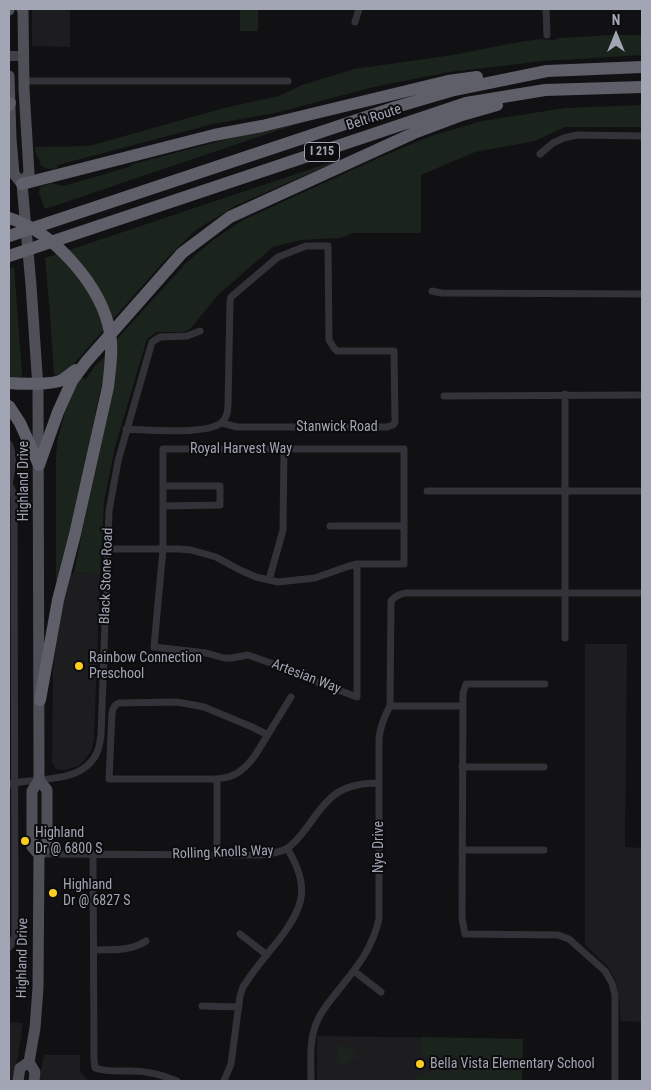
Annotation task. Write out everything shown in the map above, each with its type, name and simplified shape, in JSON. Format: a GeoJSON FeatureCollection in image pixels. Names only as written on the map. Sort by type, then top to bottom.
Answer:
{"type":"FeatureCollection","features":[{"type":"Feature","properties":{"kind":"highway","name":"Belt Route"},"geometry":{"type":"LineString","coordinates":[[9,236],[396,106],[454,90],[547,71],[642,67]]}},
{"type":"Feature","properties":{"kind":"highway"},"geometry":{"type":"LineString","coordinates":[[22,184],[214,135],[262,126],[448,81],[547,71]]}},
{"type":"Feature","properties":{"kind":"highway","name":"Belt Route"},"geometry":{"type":"LineString","coordinates":[[9,256],[466,103],[544,90],[642,87]]}},
{"type":"Feature","properties":{"kind":"highway"},"geometry":{"type":"LineString","coordinates":[[38,465],[72,381],[86,362],[182,253],[230,217],[414,133],[462,115],[544,90]]}},
{"type":"Feature","properties":{"kind":"highway"},"geometry":{"type":"LineString","coordinates":[[9,218],[18,221],[42,236],[67,255],[89,282],[103,307],[110,333],[111,363],[108,387],[58,600],[40,700]]}},
{"type":"Feature","properties":{"kind":"highway"},"geometry":{"type":"LineString","coordinates":[[9,383],[38,383],[62,380],[86,362]]}},
{"type":"Feature","properties":{"kind":"highway"},"geometry":{"type":"LineString","coordinates":[[9,406],[20,423],[38,465]]}},
{"type":"Feature","properties":{"kind":"main road","name":"Highland Drive"},"geometry":{"type":"LineString","coordinates":[[22,9],[29,173],[22,184]]}},
{"type":"Feature","properties":{"kind":"main road","name":"Highland Drive"},"geometry":{"type":"LineString","coordinates":[[9,76],[14,174],[22,184],[32,285],[39,423],[39,780],[47,790],[47,847],[40,854],[38,988],[35,1028],[29,1062],[35,1072],[34,1081]]}},
{"type":"Feature","properties":{"kind":"main road","name":"Highland Drive"},"geometry":{"type":"LineString","coordinates":[[18,1081],[20,1068],[29,1062]]}},
{"type":"Feature","properties":{"kind":"street"},"geometry":{"type":"LineString","coordinates":[[355,22],[359,9]]}},
{"type":"Feature","properties":{"kind":"street"},"geometry":{"type":"LineString","coordinates":[[546,9],[547,35]]}},
{"type":"Feature","properties":{"kind":"street"},"geometry":{"type":"LineString","coordinates":[[9,56],[23,56]]}},
{"type":"Feature","properties":{"kind":"street"},"geometry":{"type":"LineString","coordinates":[[24,80],[288,81]]}},
{"type":"Feature","properties":{"kind":"street"},"geometry":{"type":"LineString","coordinates":[[540,154],[553,143],[577,135],[642,136]]}},
{"type":"Feature","properties":{"kind":"street","name":"Stanwick Road"},"geometry":{"type":"LineString","coordinates":[[306,246],[328,246],[329,340],[337,351],[394,350],[395,422],[387,427],[237,428],[222,423],[227,414],[228,405],[231,297],[278,257],[306,246]]}},
{"type":"Feature","properties":{"kind":"street"},"geometry":{"type":"LineString","coordinates":[[432,291],[440,293],[642,294]]}},
{"type":"Feature","properties":{"kind":"street","name":"Black Stone Road"},"geometry":{"type":"LineString","coordinates":[[12,783],[76,773],[90,763],[99,748],[107,549],[112,493],[118,462],[152,342],[164,336],[187,336],[200,331]]}},
{"type":"Feature","properties":{"kind":"street"},"geometry":{"type":"LineString","coordinates":[[565,394],[565,638]]}},
{"type":"Feature","properties":{"kind":"street"},"geometry":{"type":"LineString","coordinates":[[444,396],[642,395]]}},
{"type":"Feature","properties":{"kind":"street"},"geometry":{"type":"LineString","coordinates":[[126,429],[198,430],[222,423]]}},
{"type":"Feature","properties":{"kind":"street"},"geometry":{"type":"LineString","coordinates":[[9,444],[12,454],[12,471],[9,484],[14,497],[12,783],[15,936],[10,946]]}},
{"type":"Feature","properties":{"kind":"street","name":"Royal Harvest Way"},"geometry":{"type":"LineString","coordinates":[[154,647],[163,549],[163,449],[404,449],[404,564],[357,564]]}},
{"type":"Feature","properties":{"kind":"street"},"geometry":{"type":"LineString","coordinates":[[269,580],[283,530],[284,449]]}},
{"type":"Feature","properties":{"kind":"street"},"geometry":{"type":"LineString","coordinates":[[163,486],[220,486],[220,505],[163,506]]}},
{"type":"Feature","properties":{"kind":"street"},"geometry":{"type":"LineString","coordinates":[[427,491],[642,491]]}},
{"type":"Feature","properties":{"kind":"street"},"geometry":{"type":"LineString","coordinates":[[330,526],[404,526]]}},
{"type":"Feature","properties":{"kind":"street"},"geometry":{"type":"LineString","coordinates":[[107,549],[179,549],[203,553],[216,557],[256,577],[278,582],[314,578],[357,564]]}},
{"type":"Feature","properties":{"kind":"street","name":"Artesian Way"},"geometry":{"type":"LineString","coordinates":[[154,647],[206,653],[224,658],[248,655],[357,697],[357,564]]}},
{"type":"Feature","properties":{"kind":"street"},"geometry":{"type":"LineString","coordinates":[[565,593],[642,592]]}},
{"type":"Feature","properties":{"kind":"street","name":"Nye Drive"},"geometry":{"type":"LineString","coordinates":[[311,1081],[312,1042],[316,1022],[323,1009],[354,971],[370,947],[376,933],[378,919],[380,728],[390,706],[391,601],[399,594],[406,593],[565,593]]}},
{"type":"Feature","properties":{"kind":"street"},"geometry":{"type":"LineString","coordinates":[[544,684],[466,684],[463,693],[462,918],[465,934],[558,935],[569,939],[605,971],[612,983],[615,995],[615,1081]]}},
{"type":"Feature","properties":{"kind":"street"},"geometry":{"type":"LineString","coordinates":[[268,735],[194,705],[176,702],[124,702],[116,704],[112,713],[110,779],[217,779],[235,775],[247,766],[268,735],[291,697]]}},
{"type":"Feature","properties":{"kind":"street"},"geometry":{"type":"LineString","coordinates":[[390,706],[463,706]]}},
{"type":"Feature","properties":{"kind":"street"},"geometry":{"type":"LineString","coordinates":[[462,766],[544,767]]}},
{"type":"Feature","properties":{"kind":"street"},"geometry":{"type":"LineString","coordinates":[[217,779],[217,854]]}},
{"type":"Feature","properties":{"kind":"street","name":"Rolling Knolls Way"},"geometry":{"type":"LineString","coordinates":[[40,854],[270,854],[288,848],[294,843],[321,808],[339,792],[362,784],[379,782]]}},
{"type":"Feature","properties":{"kind":"street"},"geometry":{"type":"LineString","coordinates":[[224,1081],[231,1064],[240,996],[244,986],[291,924],[300,903],[301,878],[288,848]]}},
{"type":"Feature","properties":{"kind":"street"},"geometry":{"type":"LineString","coordinates":[[462,850],[544,850]]}},
{"type":"Feature","properties":{"kind":"street"},"geometry":{"type":"LineString","coordinates":[[93,854],[95,1068],[105,1071],[150,1073],[177,1081]]}},
{"type":"Feature","properties":{"kind":"street"},"geometry":{"type":"LineString","coordinates":[[240,934],[266,955]]}},
{"type":"Feature","properties":{"kind":"street"},"geometry":{"type":"LineString","coordinates":[[94,950],[126,949],[137,947],[146,941]]}},
{"type":"Feature","properties":{"kind":"street"},"geometry":{"type":"LineString","coordinates":[[354,971],[381,992]]}},
{"type":"Feature","properties":{"kind":"street"},"geometry":{"type":"LineString","coordinates":[[202,1006],[239,1007]]}},
{"type":"Feature","properties":{"kind":"shaded area"},"geometry":{"type":"Polygon","coordinates":[[[32,9],[70,9],[70,47],[32,46],[32,9]]]}},
{"type":"Feature","properties":{"kind":"shaded area"},"geometry":{"type":"Polygon","coordinates":[[[240,9],[258,9],[258,31],[240,31],[240,9]]]}},
{"type":"Feature","properties":{"kind":"shaded area"},"geometry":{"type":"Polygon","coordinates":[[[642,35],[642,55],[544,61],[449,72],[374,87],[275,113],[213,124],[58,165],[54,169],[43,167],[39,164],[41,162],[36,155],[35,147],[89,146],[224,108],[279,96],[302,85],[354,69],[453,55],[539,39],[555,40],[558,38],[642,35]]]}},
{"type":"Feature","properties":{"kind":"shaded area"},"geometry":{"type":"Polygon","coordinates":[[[642,105],[642,127],[565,127],[535,141],[475,152],[421,175],[421,233],[354,233],[340,238],[301,240],[273,247],[219,294],[190,329],[183,332],[156,332],[147,339],[115,447],[104,502],[100,574],[74,573],[92,483],[116,340],[187,262],[213,240],[243,220],[431,136],[482,121],[565,108],[642,105]]]}},
{"type":"Feature","properties":{"kind":"shaded area"},"geometry":{"type":"Polygon","coordinates":[[[338,110],[45,209],[39,193],[40,187],[52,183],[63,186],[129,167],[133,164],[338,110]]]}},
{"type":"Feature","properties":{"kind":"shaded area"},"geometry":{"type":"Polygon","coordinates":[[[344,158],[235,206],[196,230],[166,259],[71,367],[59,376],[54,375],[45,258],[344,158]]]}},
{"type":"Feature","properties":{"kind":"shaded area"},"geometry":{"type":"Polygon","coordinates":[[[14,267],[22,374],[20,378],[9,376],[9,269],[14,267]]]}},
{"type":"Feature","properties":{"kind":"shaded area"},"geometry":{"type":"Polygon","coordinates":[[[107,354],[106,368],[85,468],[56,580],[56,456],[58,438],[65,412],[80,377],[86,379],[107,354]]]}},
{"type":"Feature","properties":{"kind":"shaded area"},"geometry":{"type":"Polygon","coordinates":[[[70,574],[100,574],[94,739],[91,751],[83,762],[78,766],[59,770],[56,769],[52,762],[54,655],[60,614],[70,574]]]}},
{"type":"Feature","properties":{"kind":"shaded area"},"geometry":{"type":"Polygon","coordinates":[[[585,644],[627,644],[625,847],[642,848],[642,1022],[621,1021],[615,978],[606,965],[585,945],[585,644]]]}},
{"type":"Feature","properties":{"kind":"shaded area"},"geometry":{"type":"Polygon","coordinates":[[[9,1022],[23,1023],[12,1081],[9,1081],[9,1022]]]}},
{"type":"Feature","properties":{"kind":"shaded area","name":"Bella Vista Elementary School"},"geometry":{"type":"Polygon","coordinates":[[[317,1036],[523,1039],[522,1081],[317,1081],[317,1036]]]}},
{"type":"Feature","properties":{"kind":"shaded area"},"geometry":{"type":"Polygon","coordinates":[[[422,1037],[523,1039],[522,1081],[409,1081],[432,1071],[429,1060],[422,1055],[422,1037]]]}},
{"type":"Feature","properties":{"kind":"shaded area"},"geometry":{"type":"Polygon","coordinates":[[[337,1047],[350,1048],[357,1057],[345,1064],[337,1063],[337,1047]]]}},
{"type":"Feature","properties":{"kind":"shaded area"},"geometry":{"type":"Polygon","coordinates":[[[44,1055],[80,1055],[80,1069],[89,1081],[39,1081],[44,1055]]]}},
{"type":"Feature","properties":{"kind":"place","name":"Rainbow Connection Preschool"},"geometry":{"type":"Point","coordinates":[79,666]}},
{"type":"Feature","properties":{"kind":"place","name":"Highland Dr @ 6800 S"},"geometry":{"type":"Point","coordinates":[25,841]}},
{"type":"Feature","properties":{"kind":"place","name":"Highland Dr @ 6827 S"},"geometry":{"type":"Point","coordinates":[53,893]}},
{"type":"Feature","properties":{"kind":"place","name":"Bella Vista Elementary School"},"geometry":{"type":"Point","coordinates":[420,1064]}}]}
